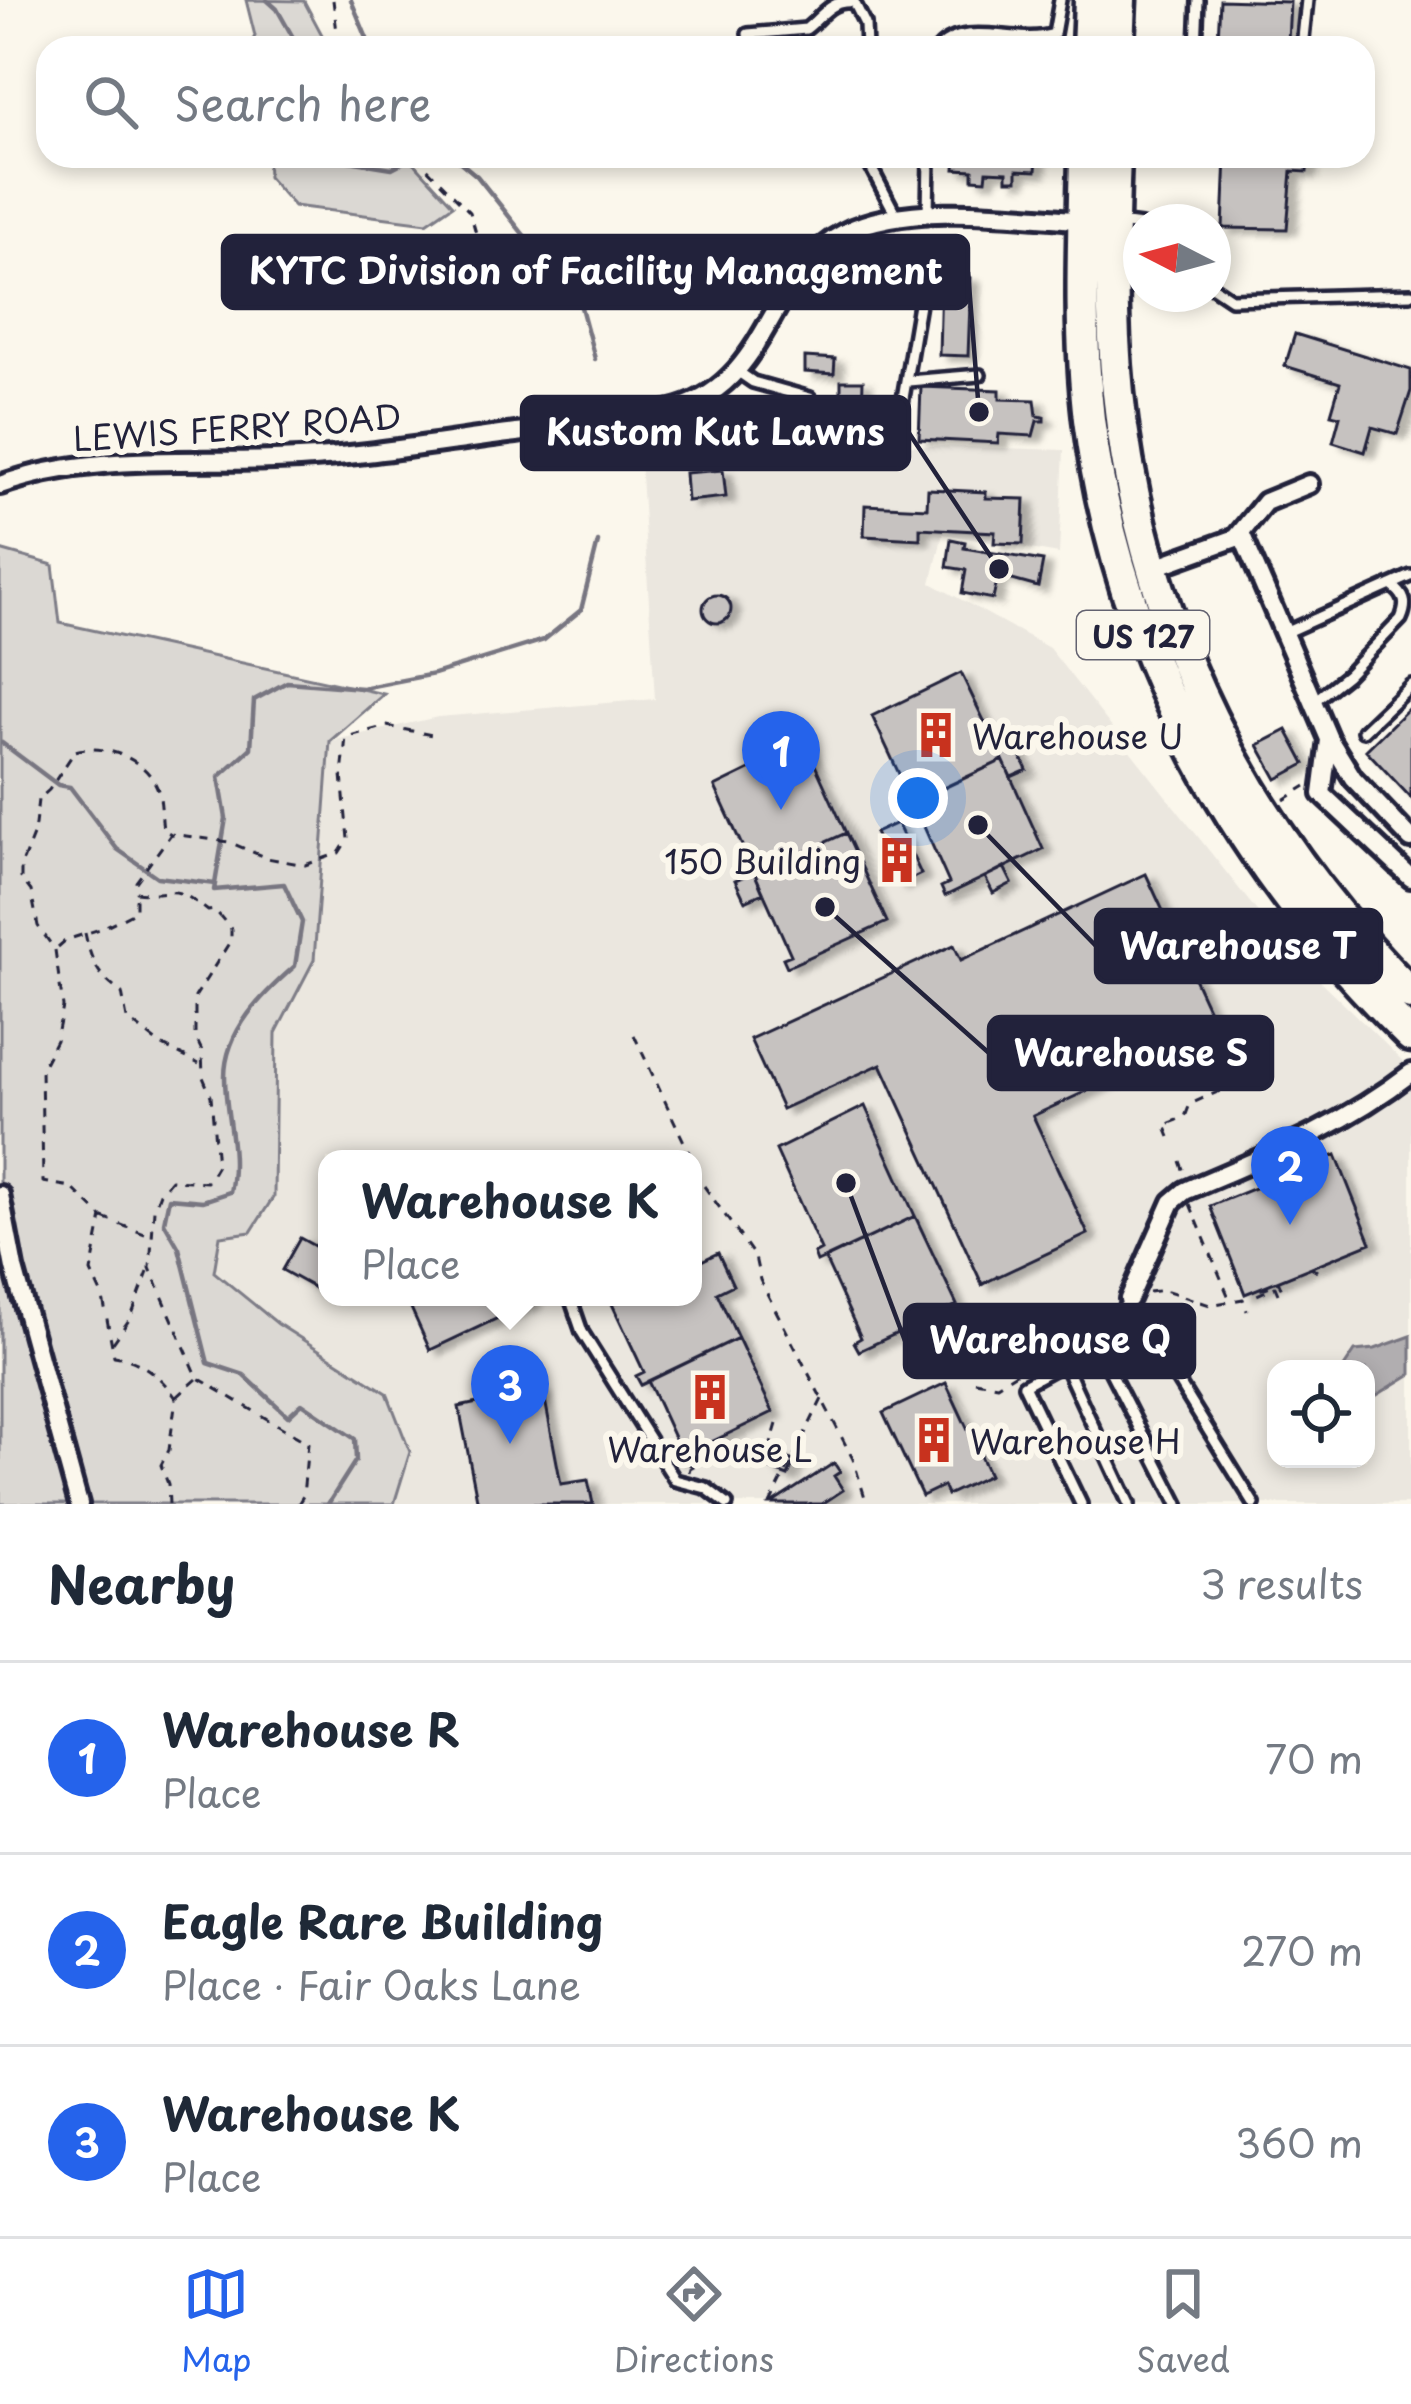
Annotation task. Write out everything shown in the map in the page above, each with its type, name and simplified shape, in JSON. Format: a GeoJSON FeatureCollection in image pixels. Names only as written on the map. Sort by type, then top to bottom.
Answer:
{"type":"FeatureCollection","features":[{"type":"Feature","properties":{"kind":"highway"},"geometry":{"type":"LineString","coordinates":[[1088,36],[1090,0]]}},
{"type":"Feature","properties":{"kind":"highway"},"geometry":{"type":"LineString","coordinates":[[1118,36],[1120,0]]}},
{"type":"Feature","properties":{"kind":"highway","name":"US 127"},"geometry":{"type":"LineString","coordinates":[[1090,168],[1112,224]]}},
{"type":"Feature","properties":{"kind":"highway","name":"US 127"},"geometry":{"type":"LineString","coordinates":[[1114,168],[1118,392],[1138,573],[1171,705],[1232,818],[1307,925],[1411,1036]]}},
{"type":"Feature","properties":{"kind":"highway","name":"US 127"},"geometry":{"type":"LineString","coordinates":[[1138,573],[1255,801],[1327,902],[1411,994]]}},
{"type":"Feature","properties":{"kind":"street","name":"LEWIS FERRY ROAD"},"geometry":{"type":"LineString","coordinates":[[0,484],[59,467],[300,459],[616,420],[680,407],[719,390],[749,358],[806,262],[843,233],[896,217],[928,215],[1112,224]]}},
{"type":"Feature","properties":{"kind":"street"},"geometry":{"type":"LineString","coordinates":[[1138,573],[1200,553],[1240,533],[1265,502],[1309,484]]}},
{"type":"Feature","properties":{"kind":"street"},"geometry":{"type":"LineString","coordinates":[[1240,533],[1329,739],[1353,778],[1411,839]]}},
{"type":"Feature","properties":{"kind":"street"},"geometry":{"type":"LineString","coordinates":[[1329,739],[1322,794],[1411,878]]}},
{"type":"Feature","properties":{"kind":"street"},"geometry":{"type":"LineString","coordinates":[[1129,1300],[1172,1202],[1186,1185],[1337,1124],[1384,1096],[1411,1073]]}},
{"type":"Feature","properties":{"kind":"street"},"geometry":{"type":"LineString","coordinates":[[0,1195],[14,1268],[79,1504]]}},
{"type":"Feature","properties":{"kind":"lane"},"geometry":{"type":"LineString","coordinates":[[748,34],[806,29],[832,3],[845,0],[854,2],[861,12],[864,36]]}},
{"type":"Feature","properties":{"kind":"lane"},"geometry":{"type":"LineString","coordinates":[[1048,36],[1054,34],[1060,0]]}},
{"type":"Feature","properties":{"kind":"lane"},"geometry":{"type":"LineString","coordinates":[[1196,36],[1198,0]]}},
{"type":"Feature","properties":{"kind":"lane"},"geometry":{"type":"LineString","coordinates":[[1303,36],[1307,0]]}},
{"type":"Feature","properties":{"kind":"lane"},"geometry":{"type":"LineString","coordinates":[[872,168],[896,217]]}},
{"type":"Feature","properties":{"kind":"lane"},"geometry":{"type":"LineString","coordinates":[[928,215],[929,168]]}},
{"type":"Feature","properties":{"kind":"lane"},"geometry":{"type":"LineString","coordinates":[[736,371],[753,382],[810,398],[830,428],[853,435],[897,428],[921,292]]}},
{"type":"Feature","properties":{"kind":"lane"},"geometry":{"type":"LineString","coordinates":[[1231,299],[1411,294]]}},
{"type":"Feature","properties":{"kind":"lane"},"geometry":{"type":"LineString","coordinates":[[908,381],[980,375]]}},
{"type":"Feature","properties":{"kind":"lane"},"geometry":{"type":"LineString","coordinates":[[1282,634],[1411,576]]}},
{"type":"Feature","properties":{"kind":"lane"},"geometry":{"type":"LineString","coordinates":[[1312,702],[1347,675],[1401,620],[1404,597],[1391,585]]}},
{"type":"Feature","properties":{"kind":"lane"},"geometry":{"type":"LineString","coordinates":[[1363,731],[1411,685]]}},
{"type":"Feature","properties":{"kind":"lane"},"geometry":{"type":"LineString","coordinates":[[1129,1300],[1122,1313],[1098,1333],[1096,1342],[1178,1504]]}},
{"type":"Feature","properties":{"kind":"lane"},"geometry":{"type":"LineString","coordinates":[[573,1306],[582,1332],[675,1480],[706,1488],[727,1504]]}},
{"type":"Feature","properties":{"kind":"lane"},"geometry":{"type":"LineString","coordinates":[[1081,1504],[1024,1385],[1139,1318],[1254,1504]]}},
{"type":"Feature","properties":{"kind":"lane"},"geometry":{"type":"LineString","coordinates":[[1064,1363],[1129,1504]]}},
{"type":"Feature","properties":{"kind":"path"},"geometry":{"type":"LineString","coordinates":[[333,0],[338,36]]}},
{"type":"Feature","properties":{"kind":"path"},"geometry":{"type":"LineString","coordinates":[[427,168],[470,212],[484,266]]}},
{"type":"Feature","properties":{"kind":"path"},"geometry":{"type":"LineString","coordinates":[[151,1238],[102,1217],[71,1186],[43,1182],[41,1069],[56,1040],[63,1007],[56,950],[38,926],[31,891],[21,878],[38,800],[75,751],[88,748],[128,757],[153,779],[160,794],[163,829],[171,834],[229,842],[267,858],[305,865],[339,853],[348,839],[342,776],[346,737],[387,726],[432,735]]}},
{"type":"Feature","properties":{"kind":"path"},"geometry":{"type":"LineString","coordinates":[[1276,805],[1311,783]]}},
{"type":"Feature","properties":{"kind":"path"},"geometry":{"type":"LineString","coordinates":[[56,950],[66,940],[136,911],[136,882],[171,834]]}},
{"type":"Feature","properties":{"kind":"path"},"geometry":{"type":"LineString","coordinates":[[112,1344],[130,1317],[150,1268],[154,1209],[160,1193],[171,1180],[207,1182],[215,1174],[211,1096],[201,1064],[194,997],[230,940],[231,929],[215,910],[208,911],[178,891],[136,892]]}},
{"type":"Feature","properties":{"kind":"path"},"geometry":{"type":"LineString","coordinates":[[85,933],[92,964],[104,981],[122,993],[127,1019],[161,1045],[201,1064]]}},
{"type":"Feature","properties":{"kind":"path"},"geometry":{"type":"LineString","coordinates":[[634,1035],[688,1150]]}},
{"type":"Feature","properties":{"kind":"path"},"geometry":{"type":"LineString","coordinates":[[1170,1137],[1165,1125],[1185,1117],[1190,1104],[1243,1082]]}},
{"type":"Feature","properties":{"kind":"path"},"geometry":{"type":"LineString","coordinates":[[1180,1161],[1230,1302]]}},
{"type":"Feature","properties":{"kind":"path"},"geometry":{"type":"LineString","coordinates":[[704,1186],[755,1258],[760,1280],[854,1459],[868,1504]]}},
{"type":"Feature","properties":{"kind":"path"},"geometry":{"type":"LineString","coordinates":[[102,1217],[91,1272],[103,1298],[113,1356],[139,1363],[149,1374],[162,1378],[176,1398]]}},
{"type":"Feature","properties":{"kind":"path"},"geometry":{"type":"LineString","coordinates":[[150,1268],[198,1378],[308,1443],[303,1496],[298,1504]]}},
{"type":"Feature","properties":{"kind":"path"},"geometry":{"type":"LineString","coordinates":[[980,1286],[999,1276]]}},
{"type":"Feature","properties":{"kind":"path"},"geometry":{"type":"LineString","coordinates":[[1278,1281],[1281,1294],[1275,1287],[1257,1294],[1256,1291],[1278,1281]]}},
{"type":"Feature","properties":{"kind":"path"},"geometry":{"type":"LineString","coordinates":[[1218,1305],[1243,1299],[1247,1311]]}},
{"type":"Feature","properties":{"kind":"path"},"geometry":{"type":"LineString","coordinates":[[169,1504],[161,1465],[169,1450],[176,1398],[198,1378]]}},
{"type":"Feature","properties":{"kind":"path"},"geometry":{"type":"LineString","coordinates":[[770,1504],[822,1399]]}},
{"type":"Feature","properties":{"kind":"path"},"geometry":{"type":"LineString","coordinates":[[690,1468],[716,1455],[763,1457],[778,1417]]}},
{"type":"Feature","properties":{"kind":"path"},"geometry":{"type":"LineString","coordinates":[[688,1482],[693,1451]]}},
{"type":"Feature","properties":{"kind":"shaded area"},"geometry":{"type":"Polygon","coordinates":[[[246,0],[304,1],[323,36],[255,36],[246,0]]]}},
{"type":"Feature","properties":{"kind":"shaded area"},"geometry":{"type":"Polygon","coordinates":[[[268,168],[419,168],[453,205],[427,223],[294,206],[268,177],[268,168]]]}},
{"type":"Feature","properties":{"kind":"shaded area"},"geometry":{"type":"Polygon","coordinates":[[[721,439],[1064,450],[1059,554],[943,534],[931,583],[1049,648],[1286,948],[1411,1069],[1411,1504],[394,1504],[410,1452],[278,1324],[214,1272],[220,1236],[274,1196],[276,1033],[314,960],[330,741],[438,717],[655,699],[640,459],[721,439]]]}},
{"type":"Feature","properties":{"kind":"shaded area"},"geometry":{"type":"Polygon","coordinates":[[[0,550],[53,565],[60,623],[384,694],[330,741],[314,960],[276,1033],[274,1196],[251,1232],[220,1236],[214,1272],[278,1324],[387,1393],[410,1452],[394,1504],[0,1504],[0,550]]]}},
{"type":"Feature","properties":{"kind":"shaded area"},"geometry":{"type":"Polygon","coordinates":[[[1411,1336],[1411,1374],[1375,1395],[1375,1360],[1349,1360],[1355,1351],[1411,1336]]]}},
{"type":"Feature","properties":{"kind":"building"},"geometry":{"type":"Polygon","coordinates":[[[1220,0],[1290,2],[1288,36],[1218,36],[1220,0]]]}},
{"type":"Feature","properties":{"kind":"building"},"geometry":{"type":"Polygon","coordinates":[[[1036,168],[1017,170],[1017,180],[1007,180],[1007,172],[987,171],[986,180],[973,179],[973,170],[955,169],[1036,168]]]}},
{"type":"Feature","properties":{"kind":"building"},"geometry":{"type":"Polygon","coordinates":[[[1226,168],[1307,168],[1307,172],[1292,171],[1287,229],[1231,228],[1231,204],[1224,204],[1226,168]]]}},
{"type":"Feature","properties":{"kind":"building"},"geometry":{"type":"Polygon","coordinates":[[[941,277],[971,278],[968,356],[939,355],[941,277]]]}},
{"type":"Feature","properties":{"kind":"building"},"geometry":{"type":"Polygon","coordinates":[[[1295,334],[1411,370],[1411,391],[1397,434],[1372,427],[1365,452],[1333,442],[1340,416],[1331,414],[1340,383],[1285,366],[1295,334]]]}},
{"type":"Feature","properties":{"kind":"building"},"geometry":{"type":"Polygon","coordinates":[[[805,357],[835,359],[834,374],[805,372],[805,357]]]}},
{"type":"Feature","properties":{"kind":"building"},"geometry":{"type":"Polygon","coordinates":[[[841,381],[863,381],[862,409],[841,409],[841,381]]]}},
{"type":"Feature","properties":{"kind":"building"},"geometry":{"type":"Polygon","coordinates":[[[921,387],[1000,390],[1000,399],[1035,400],[1037,416],[1044,421],[1037,421],[1033,436],[999,434],[998,443],[919,439],[921,387]]]}},
{"type":"Feature","properties":{"kind":"building"},"geometry":{"type":"Polygon","coordinates":[[[747,404],[805,411],[804,426],[745,420],[747,404]]]}},
{"type":"Feature","properties":{"kind":"building"},"geometry":{"type":"Polygon","coordinates":[[[723,470],[726,497],[687,501],[685,473],[723,470]]]}},
{"type":"Feature","properties":{"kind":"building"},"geometry":{"type":"Polygon","coordinates":[[[928,489],[1025,499],[1023,544],[994,543],[995,532],[920,528],[920,539],[864,536],[865,505],[927,508],[928,489]]]}},
{"type":"Feature","properties":{"kind":"building"},"geometry":{"type":"Polygon","coordinates":[[[951,539],[965,542],[964,548],[1043,561],[1038,587],[998,576],[993,599],[962,593],[966,570],[947,567],[951,539]]]}},
{"type":"Feature","properties":{"kind":"building"},"geometry":{"type":"Polygon","coordinates":[[[717,595],[727,599],[731,609],[727,619],[717,623],[707,619],[703,609],[707,599],[717,595]]]}},
{"type":"Feature","properties":{"kind":"building","name":"Warehouse U"},"geometry":{"type":"Polygon","coordinates":[[[961,673],[1003,760],[904,807],[899,798],[908,793],[872,716],[961,673]]]}},
{"type":"Feature","properties":{"kind":"building"},"geometry":{"type":"Polygon","coordinates":[[[1411,706],[1411,798],[1366,750],[1411,706]]]}},
{"type":"Feature","properties":{"kind":"building"},"geometry":{"type":"Polygon","coordinates":[[[1287,730],[1305,764],[1277,779],[1258,745],[1287,730]]]}},
{"type":"Feature","properties":{"kind":"building"},"geometry":{"type":"Polygon","coordinates":[[[805,743],[846,833],[755,874],[715,787],[805,743]]]}},
{"type":"Feature","properties":{"kind":"building"},"geometry":{"type":"Polygon","coordinates":[[[1016,746],[1027,770],[1011,777],[1000,753],[1016,746]]]}},
{"type":"Feature","properties":{"kind":"building"},"geometry":{"type":"Polygon","coordinates":[[[1003,760],[1043,849],[945,896],[941,887],[949,883],[913,802],[1003,760]]]}},
{"type":"Feature","properties":{"kind":"building","name":"150 Building"},"geometry":{"type":"Polygon","coordinates":[[[897,823],[921,874],[898,885],[875,849],[881,846],[875,833],[897,823]]]}},
{"type":"Feature","properties":{"kind":"building"},"geometry":{"type":"Polygon","coordinates":[[[846,833],[887,922],[787,967],[783,958],[791,955],[755,874],[846,833]]]}},
{"type":"Feature","properties":{"kind":"building"},"geometry":{"type":"Polygon","coordinates":[[[1004,867],[1012,883],[993,893],[985,877],[1004,867]]]}},
{"type":"Feature","properties":{"kind":"building"},"geometry":{"type":"Polygon","coordinates":[[[754,872],[763,893],[745,901],[735,880],[754,872]]]}},
{"type":"Feature","properties":{"kind":"building"},"geometry":{"type":"Polygon","coordinates":[[[1146,874],[1218,1030],[1033,1116],[1088,1234],[982,1284],[881,1064],[782,1109],[750,1039],[954,945],[961,960],[1146,874]]]}},
{"type":"Feature","properties":{"kind":"building"},"geometry":{"type":"Polygon","coordinates":[[[865,1106],[915,1216],[817,1262],[814,1254],[821,1250],[776,1150],[865,1106]]]}},
{"type":"Feature","properties":{"kind":"building"},"geometry":{"type":"Polygon","coordinates":[[[1336,1155],[1371,1243],[1245,1294],[1210,1206],[1336,1155]]]}},
{"type":"Feature","properties":{"kind":"building"},"geometry":{"type":"Polygon","coordinates":[[[915,1216],[957,1305],[859,1351],[854,1342],[861,1338],[825,1259],[915,1216]]]}},
{"type":"Feature","properties":{"kind":"building"},"geometry":{"type":"Polygon","coordinates":[[[300,1238],[318,1248],[318,1290],[282,1270],[300,1238]]]}},
{"type":"Feature","properties":{"kind":"building"},"geometry":{"type":"Polygon","coordinates":[[[718,1253],[733,1285],[717,1293],[738,1338],[641,1385],[636,1376],[644,1372],[613,1306],[702,1306],[702,1261],[718,1253]]]}},
{"type":"Feature","properties":{"kind":"building"},"geometry":{"type":"Polygon","coordinates":[[[410,1306],[524,1306],[430,1350],[410,1306]]]}},
{"type":"Feature","properties":{"kind":"building","name":"Warehouse L"},"geometry":{"type":"Polygon","coordinates":[[[738,1338],[773,1412],[674,1460],[668,1448],[677,1444],[648,1381],[738,1338]]]}},
{"type":"Feature","properties":{"kind":"building","name":"Warehouse H"},"geometry":{"type":"Polygon","coordinates":[[[946,1383],[989,1475],[947,1495],[943,1486],[922,1496],[883,1413],[946,1383]]]}},
{"type":"Feature","properties":{"kind":"building"},"geometry":{"type":"Polygon","coordinates":[[[543,1389],[561,1484],[588,1480],[593,1504],[478,1504],[459,1407],[543,1389]]]}},
{"type":"Feature","properties":{"kind":"building"},"geometry":{"type":"Polygon","coordinates":[[[770,1453],[794,1461],[788,1476],[769,1469],[770,1453]]]}},
{"type":"Feature","properties":{"kind":"building"},"geometry":{"type":"Polygon","coordinates":[[[834,1463],[840,1472],[834,1476],[843,1490],[822,1504],[771,1504],[834,1463]]]}},
{"type":"Feature","properties":{"kind":"waterway"},"geometry":{"type":"LineString","coordinates":[[267,0],[292,36]]}},
{"type":"Feature","properties":{"kind":"waterway"},"geometry":{"type":"LineString","coordinates":[[351,0],[366,36]]}},
{"type":"Feature","properties":{"kind":"waterway"},"geometry":{"type":"LineString","coordinates":[[467,168],[581,307],[595,359]]}},
{"type":"Feature","properties":{"kind":"waterway"},"geometry":{"type":"LineString","coordinates":[[328,1504],[356,1460],[355,1439],[302,1403],[288,1416],[244,1375],[208,1363],[179,1248],[164,1222],[169,1198],[203,1201],[230,1192],[233,1163],[225,1077],[231,1044],[248,1014],[295,966],[302,922],[284,884],[214,890],[226,818],[219,777],[251,748],[254,700],[287,682],[362,688],[434,674],[544,640],[581,610],[598,542]]}},
{"type":"Feature","properties":{"kind":"waterway"},"geometry":{"type":"LineString","coordinates":[[2,743],[58,785],[70,787],[117,849],[157,877],[215,884]]}},
{"type":"Feature","properties":{"kind":"place","name":"KYTC Division of Facility Management"},"geometry":{"type":"Point","coordinates":[979,412]}},
{"type":"Feature","properties":{"kind":"place","name":"Kustom Kut Lawns"},"geometry":{"type":"Point","coordinates":[999,569]}},
{"type":"Feature","properties":{"kind":"place","name":"Warehouse U"},"geometry":{"type":"Point","coordinates":[936,735]}},
{"type":"Feature","properties":{"kind":"place","name":"Warehouse R"},"geometry":{"type":"Point","coordinates":[781,810]}},
{"type":"Feature","properties":{"kind":"place","name":"Warehouse T"},"geometry":{"type":"Point","coordinates":[978,825]}},
{"type":"Feature","properties":{"kind":"place","name":"150 Building"},"geometry":{"type":"Point","coordinates":[897,860]}},
{"type":"Feature","properties":{"kind":"place","name":"Warehouse S"},"geometry":{"type":"Point","coordinates":[825,907]}},
{"type":"Feature","properties":{"kind":"place","name":"Warehouse Q"},"geometry":{"type":"Point","coordinates":[846,1183]}},
{"type":"Feature","properties":{"kind":"place","name":"Eagle Rare Building"},"geometry":{"type":"Point","coordinates":[1290,1225]}},
{"type":"Feature","properties":{"kind":"place","name":"Warehouse L"},"geometry":{"type":"Point","coordinates":[710,1397]}},
{"type":"Feature","properties":{"kind":"place","name":"Warehouse H"},"geometry":{"type":"Point","coordinates":[934,1440]}},
{"type":"Feature","properties":{"kind":"place","name":"Warehouse K"},"geometry":{"type":"Point","coordinates":[510,1444]}}]}
